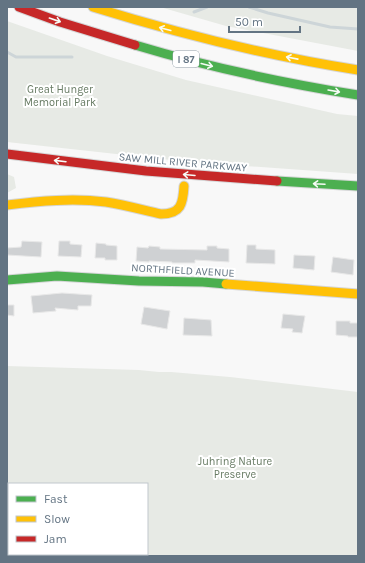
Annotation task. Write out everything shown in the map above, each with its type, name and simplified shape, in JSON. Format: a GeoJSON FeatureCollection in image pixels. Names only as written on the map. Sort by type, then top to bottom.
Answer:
{"type":"FeatureCollection","features":[{"type":"Feature","properties":{"kind":"main road","name":"I 87"},"geometry":{"type":"LineString","coordinates":[[19,7],[101,35],[181,58],[269,79],[358,95]]}},
{"type":"Feature","properties":{"kind":"main road","name":"I 87"},"geometry":{"type":"LineString","coordinates":[[93,7],[216,42],[311,62],[358,70]]}},
{"type":"Feature","properties":{"kind":"main road","name":"SAW MILL RIVER PARKWAY"},"geometry":{"type":"LineString","coordinates":[[7,154],[179,174],[358,186]]}},
{"type":"Feature","properties":{"kind":"main road"},"geometry":{"type":"LineString","coordinates":[[7,205],[61,200],[81,201],[110,203],[161,214],[168,214],[174,212],[180,207],[183,200],[184,186]]}},
{"type":"Feature","properties":{"kind":"main road","name":"NORTHFIELD AVENUE"},"geometry":{"type":"LineString","coordinates":[[7,280],[57,276],[139,281],[203,282],[358,294]]}},
{"type":"Feature","properties":{"kind":"green space"},"geometry":{"type":"Polygon","coordinates":[[[160,7],[358,7],[358,51],[226,26],[160,7]]]}},
{"type":"Feature","properties":{"kind":"green space","name":"Great Hunger Memorial Park"},"geometry":{"type":"Polygon","coordinates":[[[7,21],[107,56],[186,80],[337,114],[358,116],[358,174],[189,162],[7,142],[7,21]]]}},
{"type":"Feature","properties":{"kind":"green space"},"geometry":{"type":"Polygon","coordinates":[[[7,174],[14,177],[16,188],[7,193],[7,174]]]}},
{"type":"Feature","properties":{"kind":"green space","name":"Juhring Nature Preserve"},"geometry":{"type":"Polygon","coordinates":[[[7,366],[171,372],[230,377],[358,392],[358,556],[7,556],[7,366]]]}},
{"type":"Feature","properties":{"kind":"building"},"geometry":{"type":"Polygon","coordinates":[[[22,241],[42,242],[41,257],[7,255],[7,248],[21,247],[22,241]]]}},
{"type":"Feature","properties":{"kind":"building"},"geometry":{"type":"Polygon","coordinates":[[[59,241],[70,241],[70,244],[82,245],[81,257],[58,256],[59,241]]]}},
{"type":"Feature","properties":{"kind":"building"},"geometry":{"type":"Polygon","coordinates":[[[96,243],[117,246],[117,260],[95,258],[96,243]]]}},
{"type":"Feature","properties":{"kind":"building"},"geometry":{"type":"Polygon","coordinates":[[[247,245],[256,245],[256,249],[275,250],[275,264],[246,263],[247,245]]]}},
{"type":"Feature","properties":{"kind":"building"},"geometry":{"type":"Polygon","coordinates":[[[149,246],[160,247],[160,249],[207,250],[207,246],[217,246],[217,248],[229,249],[229,262],[195,260],[195,263],[136,261],[137,247],[148,248],[149,246]]]}},
{"type":"Feature","properties":{"kind":"building"},"geometry":{"type":"Polygon","coordinates":[[[294,255],[315,256],[314,270],[293,268],[294,255]]]}},
{"type":"Feature","properties":{"kind":"building"},"geometry":{"type":"Polygon","coordinates":[[[333,257],[354,260],[353,275],[331,272],[333,257]]]}},
{"type":"Feature","properties":{"kind":"building"},"geometry":{"type":"Polygon","coordinates":[[[62,293],[92,295],[91,306],[78,306],[78,310],[55,308],[56,311],[33,313],[31,296],[62,293]]]}},
{"type":"Feature","properties":{"kind":"building"},"geometry":{"type":"Polygon","coordinates":[[[7,305],[14,305],[14,316],[7,315],[7,305]]]}},
{"type":"Feature","properties":{"kind":"building"},"geometry":{"type":"Polygon","coordinates":[[[144,307],[170,311],[167,329],[141,324],[144,307]]]}},
{"type":"Feature","properties":{"kind":"building"},"geometry":{"type":"Polygon","coordinates":[[[283,314],[305,316],[302,333],[292,332],[293,329],[281,328],[283,314]]]}},
{"type":"Feature","properties":{"kind":"building"},"geometry":{"type":"Polygon","coordinates":[[[184,318],[211,320],[212,336],[183,335],[184,318]]]}},
{"type":"Feature","properties":{"kind":"building"},"geometry":{"type":"Polygon","coordinates":[[[336,321],[350,321],[350,323],[358,323],[358,337],[336,335],[336,321]]]}},
{"type":"Feature","properties":{"kind":"waterway"},"geometry":{"type":"LineString","coordinates":[[194,12],[207,7]]}},
{"type":"Feature","properties":{"kind":"waterway"},"geometry":{"type":"LineString","coordinates":[[249,7],[268,13],[330,27],[358,29]]}},
{"type":"Feature","properties":{"kind":"waterway"},"geometry":{"type":"LineString","coordinates":[[7,52],[16,57],[72,57]]}},
{"type":"Feature","properties":{"kind":"traffic: fast"},"geometry":{"type":"LineString","coordinates":[[135,45],[246,74],[358,95]]}},
{"type":"Feature","properties":{"kind":"traffic: fast"},"geometry":{"type":"LineString","coordinates":[[277,181],[358,186]]}},
{"type":"Feature","properties":{"kind":"traffic: fast"},"geometry":{"type":"LineString","coordinates":[[7,280],[57,276],[226,284]]}},
{"type":"Feature","properties":{"kind":"traffic: slow"},"geometry":{"type":"LineString","coordinates":[[93,7],[224,43],[291,58],[358,70]]}},
{"type":"Feature","properties":{"kind":"traffic: slow"},"geometry":{"type":"LineString","coordinates":[[7,205],[56,200],[81,200],[106,202],[161,214],[168,214],[180,207],[183,198],[184,186]]}},
{"type":"Feature","properties":{"kind":"traffic: slow"},"geometry":{"type":"LineString","coordinates":[[226,284],[358,294]]}},
{"type":"Feature","properties":{"kind":"traffic: jam"},"geometry":{"type":"LineString","coordinates":[[19,7],[60,22],[135,45]]}},
{"type":"Feature","properties":{"kind":"traffic: jam"},"geometry":{"type":"LineString","coordinates":[[7,154],[146,171],[277,181]]}}]}
